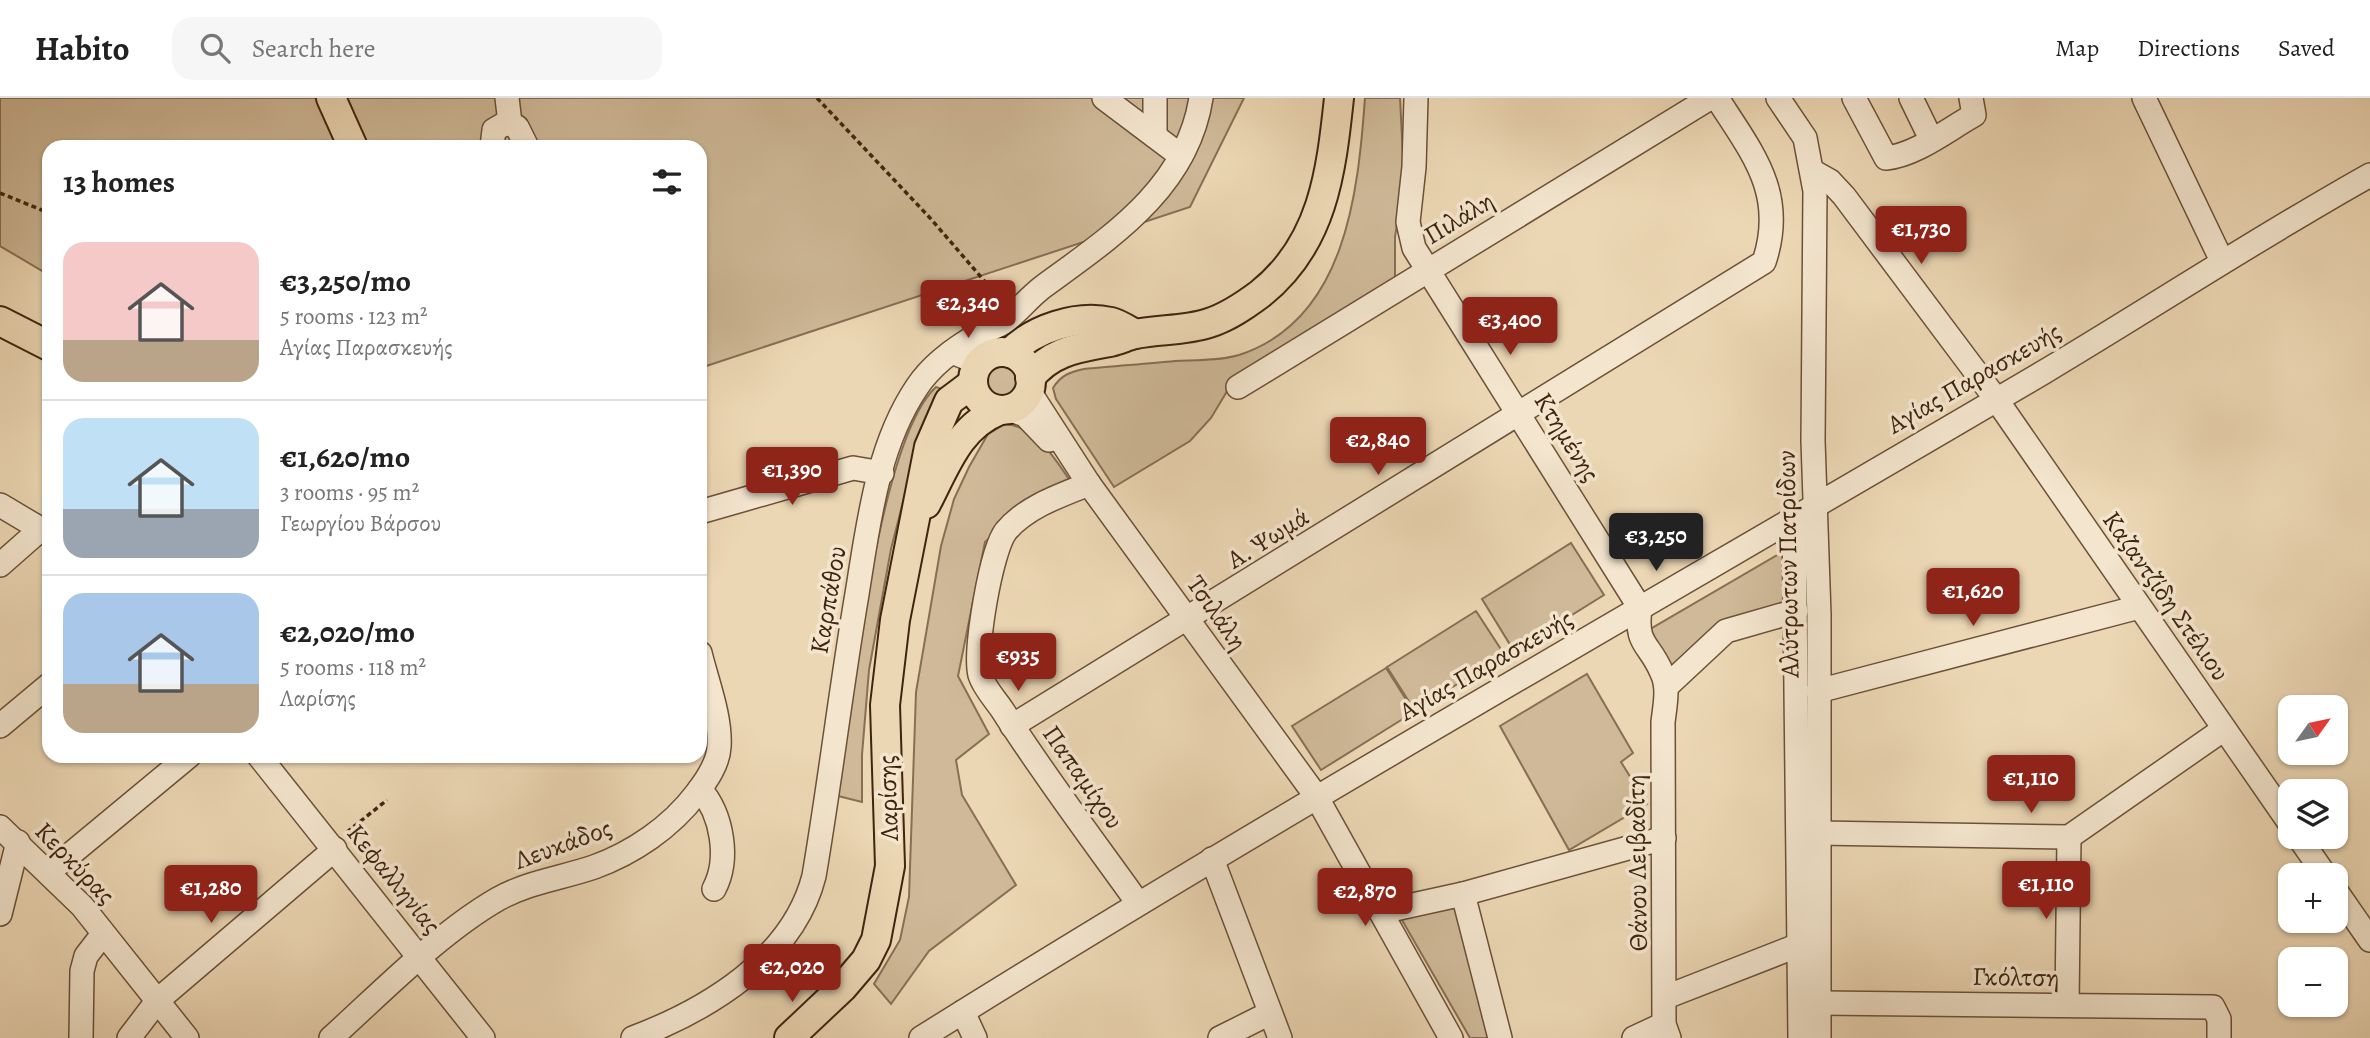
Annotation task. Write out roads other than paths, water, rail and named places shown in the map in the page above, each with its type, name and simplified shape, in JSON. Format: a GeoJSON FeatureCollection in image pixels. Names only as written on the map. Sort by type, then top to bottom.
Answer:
{"type":"FeatureCollection","features":[{"type":"Feature","properties":{"kind":"main road"},"geometry":{"type":"LineString","coordinates":[[331,98],[350,140]]}},
{"type":"Feature","properties":{"kind":"main road","name":"Λαρίσης"},"geometry":{"type":"LineString","coordinates":[[915,524],[956,445],[974,424],[1017,397],[1040,365],[1059,354],[1135,334],[1194,328],[1232,313],[1266,289],[1296,259],[1316,223],[1330,175],[1339,98]]}},
{"type":"Feature","properties":{"kind":"main road"},"geometry":{"type":"LineString","coordinates":[[0,321],[42,342]]}},
{"type":"Feature","properties":{"kind":"main road","name":"Λαρίσης"},"geometry":{"type":"LineString","coordinates":[[789,1038],[827,1005],[866,960],[880,925],[890,854],[886,743],[888,676],[918,494],[929,447],[949,401],[990,363],[1024,338],[1072,323],[1112,322],[1135,334]]}},
{"type":"Feature","properties":{"kind":"main road"},"geometry":{"type":"LineString","coordinates":[[1024,362],[1017,397],[982,401],[990,363],[1024,362]]}},
{"type":"Feature","properties":{"kind":"street"},"geometry":{"type":"LineString","coordinates":[[507,98],[510,123],[524,140]]}},
{"type":"Feature","properties":{"kind":"street"},"geometry":{"type":"LineString","coordinates":[[1104,98],[1155,136],[1177,163]]}},
{"type":"Feature","properties":{"kind":"street"},"geometry":{"type":"LineString","coordinates":[[1155,98],[1155,136]]}},
{"type":"Feature","properties":{"kind":"street","name":"Καρπάθου"},"geometry":{"type":"LineString","coordinates":[[633,1038],[698,1010],[721,995],[772,948],[807,899],[814,876],[839,696],[861,570],[882,473],[894,433],[907,403],[924,378],[952,352],[1003,323],[1041,288],[1126,225],[1162,187],[1177,163],[1197,122],[1201,98]]}},
{"type":"Feature","properties":{"kind":"street","name":"Κτημένης"},"geometry":{"type":"LineString","coordinates":[[1416,98],[1414,167],[1408,222],[1414,248],[1640,608]]}},
{"type":"Feature","properties":{"kind":"street","name":"Πιλάλη"},"geometry":{"type":"LineString","coordinates":[[1238,387],[1710,98]]}},
{"type":"Feature","properties":{"kind":"street","name":"Α. Ψωμά"},"geometry":{"type":"LineString","coordinates":[[1012,726],[1187,621],[1764,262],[1770,242],[1769,192],[1763,172],[1717,98]]}},
{"type":"Feature","properties":{"kind":"street","name":"Αλύτρωτων Πατρίδων"},"geometry":{"type":"LineString","coordinates":[[1778,98],[1805,138],[1814,172],[1813,441],[1817,502],[1819,1038]]}},
{"type":"Feature","properties":{"kind":"street"},"geometry":{"type":"LineString","coordinates":[[1854,98],[1886,158],[1896,157],[1974,114],[1970,98]]}},
{"type":"Feature","properties":{"kind":"street"},"geometry":{"type":"LineString","coordinates":[[1911,98],[1931,139]]}},
{"type":"Feature","properties":{"kind":"street"},"geometry":{"type":"LineString","coordinates":[[2144,98],[2221,261]]}},
{"type":"Feature","properties":{"kind":"street"},"geometry":{"type":"LineString","coordinates":[[493,140],[494,130],[510,123]]}},
{"type":"Feature","properties":{"kind":"street","name":"Καζαντζίδη Στέλιου"},"geometry":{"type":"LineString","coordinates":[[1814,172],[1830,181],[1844,196],[1996,399],[2278,806]]}},
{"type":"Feature","properties":{"kind":"street","name":"Αγίας Παρασκευής"},"geometry":{"type":"LineString","coordinates":[[921,1038],[1316,796],[1996,399],[2221,261],[2370,175]]}},
{"type":"Feature","properties":{"kind":"street"},"geometry":{"type":"LineString","coordinates":[[952,352],[990,363],[1003,323]]}},
{"type":"Feature","properties":{"kind":"street","name":"Τσιλάλη"},"geometry":{"type":"LineString","coordinates":[[1017,397],[1060,453],[1073,461],[1316,796],[1451,1038]]}},
{"type":"Feature","properties":{"kind":"street"},"geometry":{"type":"LineString","coordinates":[[707,510],[853,468],[882,473]]}},
{"type":"Feature","properties":{"kind":"street","name":"Παπαμίχου"},"geometry":{"type":"LineString","coordinates":[[1089,484],[1056,497],[1016,521],[1007,530],[996,550],[983,614],[978,662],[981,678],[1012,726],[1138,903]]}},
{"type":"Feature","properties":{"kind":"street"},"geometry":{"type":"LineString","coordinates":[[0,505],[42,529]]}},
{"type":"Feature","properties":{"kind":"street"},"geometry":{"type":"LineString","coordinates":[[1794,515],[1800,1038]]}},
{"type":"Feature","properties":{"kind":"street"},"geometry":{"type":"LineString","coordinates":[[0,565],[42,533]]}},
{"type":"Feature","properties":{"kind":"street"},"geometry":{"type":"LineString","coordinates":[[1818,691],[2139,607]]}},
{"type":"Feature","properties":{"kind":"street","name":"Θάνου Λειβαδίτη"},"geometry":{"type":"LineString","coordinates":[[1640,608],[1637,631],[1662,672],[1666,687],[1666,1031]]}},
{"type":"Feature","properties":{"kind":"street"},"geometry":{"type":"LineString","coordinates":[[1666,687],[1726,631],[1796,611]]}},
{"type":"Feature","properties":{"kind":"street","name":"Λευκάδος"},"geometry":{"type":"LineString","coordinates":[[331,1038],[422,958],[500,898],[538,882],[592,867],[644,842],[677,814],[700,789],[715,763],[719,743],[707,686]]}},
{"type":"Feature","properties":{"kind":"street"},"geometry":{"type":"LineString","coordinates":[[0,726],[42,691]]}},
{"type":"Feature","properties":{"kind":"street"},"geometry":{"type":"LineString","coordinates":[[1818,833],[2069,837],[2224,729]]}},
{"type":"Feature","properties":{"kind":"street"},"geometry":{"type":"LineString","coordinates":[[49,872],[181,763]]}},
{"type":"Feature","properties":{"kind":"street","name":"Κεφαλληνίας"},"geometry":{"type":"LineString","coordinates":[[265,763],[483,1038]]}},
{"type":"Feature","properties":{"kind":"street"},"geometry":{"type":"LineString","coordinates":[[700,789],[713,807],[721,843],[721,873],[714,888]]}},
{"type":"Feature","properties":{"kind":"street","name":"Κερκύρας"},"geometry":{"type":"LineString","coordinates":[[0,827],[49,872],[187,1038]]}},
{"type":"Feature","properties":{"kind":"street"},"geometry":{"type":"LineString","coordinates":[[2067,1005],[2069,837]]}},
{"type":"Feature","properties":{"kind":"street"},"geometry":{"type":"LineString","coordinates":[[1381,912],[1463,894],[1664,838]]}},
{"type":"Feature","properties":{"kind":"street"},"geometry":{"type":"LineString","coordinates":[[0,914],[18,842]]}},
{"type":"Feature","properties":{"kind":"street"},"geometry":{"type":"LineString","coordinates":[[129,1038],[158,1000],[333,847]]}},
{"type":"Feature","properties":{"kind":"street"},"geometry":{"type":"LineString","coordinates":[[1212,859],[1280,1038]]}},
{"type":"Feature","properties":{"kind":"street"},"geometry":{"type":"LineString","coordinates":[[1463,894],[1500,1038]]}},
{"type":"Feature","properties":{"kind":"street"},"geometry":{"type":"LineString","coordinates":[[2348,908],[2370,940]]}},
{"type":"Feature","properties":{"kind":"street"},"geometry":{"type":"LineString","coordinates":[[81,1038],[82,971],[86,956],[103,934]]}},
{"type":"Feature","properties":{"kind":"street"},"geometry":{"type":"LineString","coordinates":[[1666,997],[1799,945]]}},
{"type":"Feature","properties":{"kind":"street","name":"Γκόλτση"},"geometry":{"type":"LineString","coordinates":[[1819,1003],[2213,1007],[2219,1019],[2220,1038]]}},
{"type":"Feature","properties":{"kind":"street"},"geometry":{"type":"LineString","coordinates":[[963,1012],[975,1038]]}},
{"type":"Feature","properties":{"kind":"street"},"geometry":{"type":"LineString","coordinates":[[1220,1038],[1270,1013]]}},
{"type":"Feature","properties":{"kind":"street"},"geometry":{"type":"LineString","coordinates":[[1634,1038],[1666,1031]]}}]}
